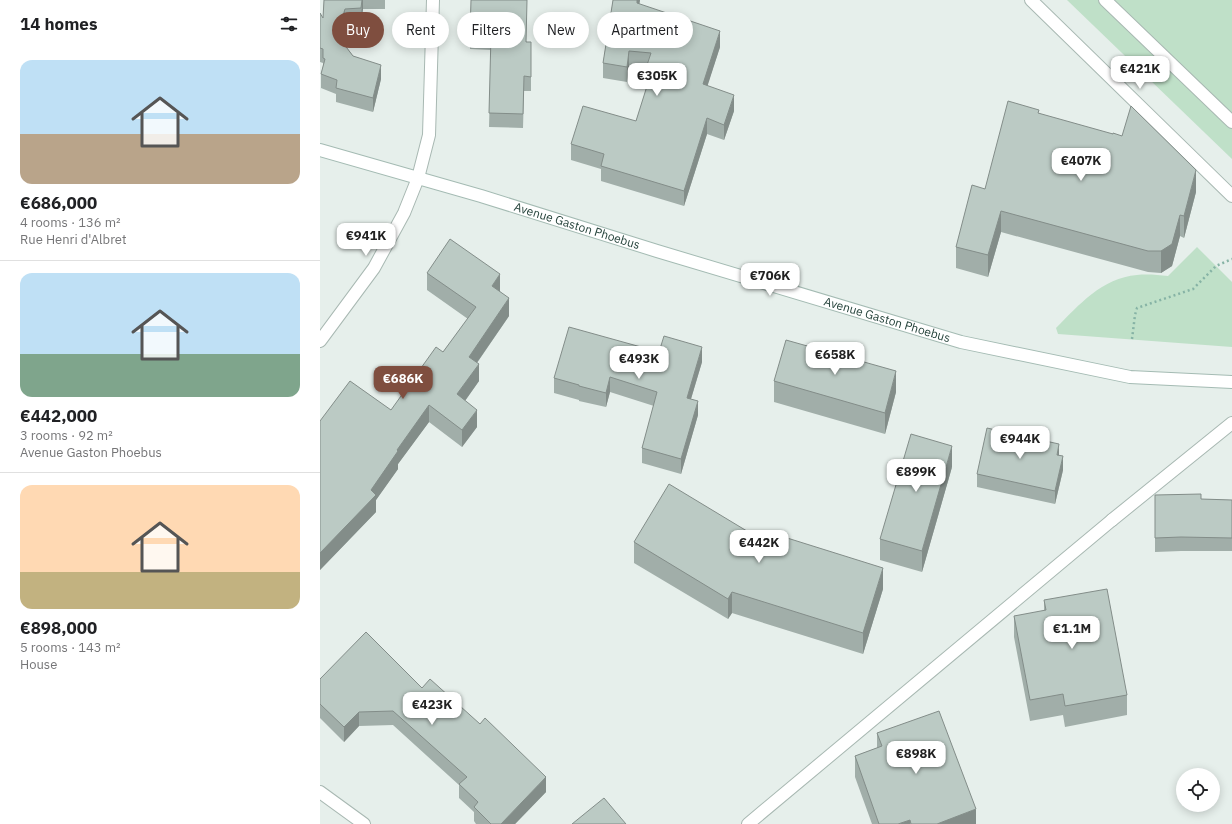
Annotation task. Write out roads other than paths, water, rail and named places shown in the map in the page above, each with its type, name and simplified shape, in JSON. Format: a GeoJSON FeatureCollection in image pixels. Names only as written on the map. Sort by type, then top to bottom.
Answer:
{"type":"FeatureCollection","features":[{"type":"Feature","properties":{"kind":"main road"},"geometry":{"type":"LineString","coordinates":[[320,340],[374,268],[404,213],[418,178],[429,135],[433,0]]}},
{"type":"Feature","properties":{"kind":"main road"},"geometry":{"type":"LineString","coordinates":[[1031,0],[1232,196]]}},
{"type":"Feature","properties":{"kind":"main road"},"geometry":{"type":"LineString","coordinates":[[1105,0],[1232,122]]}},
{"type":"Feature","properties":{"kind":"main road","name":"Avenue Gaston Phoebus"},"geometry":{"type":"LineString","coordinates":[[320,150],[418,178],[961,342],[1130,377],[1232,382]]}},
{"type":"Feature","properties":{"kind":"main road"},"geometry":{"type":"LineString","coordinates":[[748,824],[1112,520],[1232,423]]}},
{"type":"Feature","properties":{"kind":"main road"},"geometry":{"type":"LineString","coordinates":[[320,792],[364,824]]}}]}
